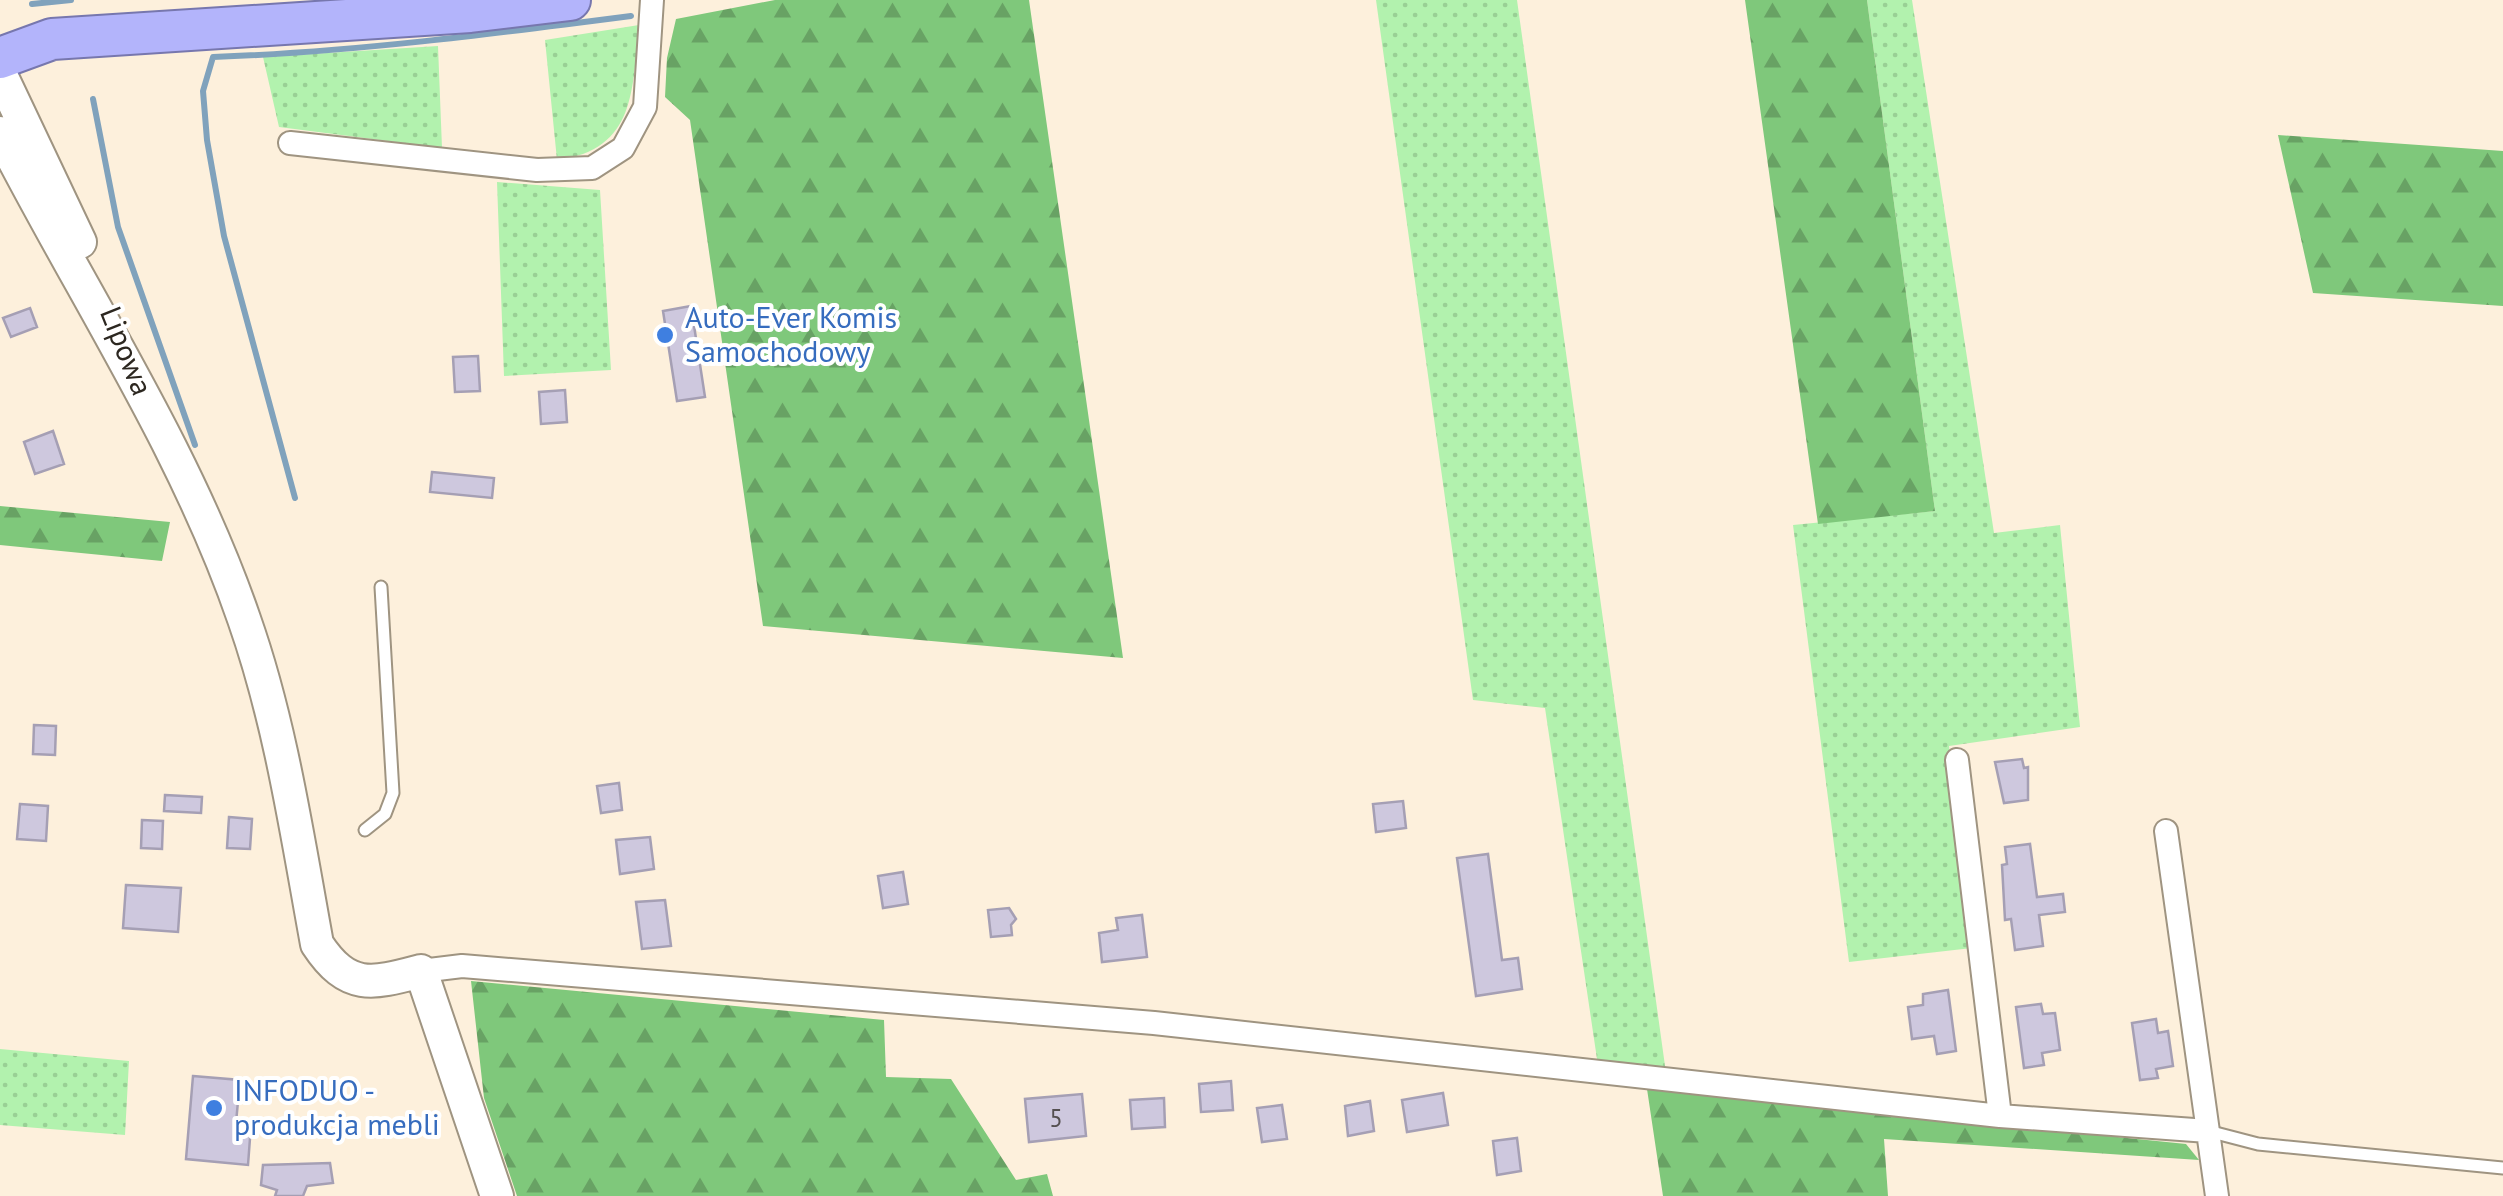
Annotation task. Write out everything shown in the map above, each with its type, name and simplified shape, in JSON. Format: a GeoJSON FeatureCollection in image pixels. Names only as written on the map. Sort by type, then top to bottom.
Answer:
{"type":"FeatureCollection","features":[{"type":"Feature","properties":{"kind":"highway"},"geometry":{"type":"LineString","coordinates":[[52,39],[0,56],[0,32],[52,39],[435,14],[570,0]]}},
{"type":"Feature","properties":{"kind":"main road","name":"Lipowa"},"geometry":{"type":"LineString","coordinates":[[0,73],[18,161]]}},
{"type":"Feature","properties":{"kind":"main road","name":"Lipowa"},"geometry":{"type":"LineString","coordinates":[[0,132],[189,484],[244,617],[275,721],[317,944],[328,962],[348,977],[366,983],[421,971]]}},
{"type":"Feature","properties":{"kind":"main road"},"geometry":{"type":"LineString","coordinates":[[421,971],[497,1196]]}},
{"type":"Feature","properties":{"kind":"street"},"geometry":{"type":"LineString","coordinates":[[290,143],[537,170],[592,168],[623,148],[644,107],[652,0]]}},
{"type":"Feature","properties":{"kind":"street"},"geometry":{"type":"LineString","coordinates":[[1957,760],[2000,1116]]}},
{"type":"Feature","properties":{"kind":"street"},"geometry":{"type":"LineString","coordinates":[[2166,832],[2217,1196]]}},
{"type":"Feature","properties":{"kind":"street"},"geometry":{"type":"LineString","coordinates":[[421,971],[462,966],[1154,1023],[2000,1116],[2208,1130]]}},
{"type":"Feature","properties":{"kind":"lane"},"geometry":{"type":"LineString","coordinates":[[365,830],[386,814],[393,793],[381,587]]}},
{"type":"Feature","properties":{"kind":"lane"},"geometry":{"type":"LineString","coordinates":[[2208,1130],[2258,1144],[2503,1168]]}},
{"type":"Feature","properties":{"kind":"green space"},"geometry":{"type":"Polygon","coordinates":[[[775,0],[1029,0],[1123,658],[763,626],[690,120],[665,97],[667,58],[676,19],[775,0]]]}},
{"type":"Feature","properties":{"kind":"green space"},"geometry":{"type":"Polygon","coordinates":[[[1376,0],[1517,0],[1666,1073],[1597,1059],[1545,708],[1473,700],[1376,0]]]}},
{"type":"Feature","properties":{"kind":"green space"},"geometry":{"type":"Polygon","coordinates":[[[1745,0],[1867,0],[1935,511],[1818,524],[1745,0]]]}},
{"type":"Feature","properties":{"kind":"green space"},"geometry":{"type":"Polygon","coordinates":[[[1867,0],[1912,0],[1994,533],[2060,525],[2080,727],[1949,746],[1972,948],[1849,962],[1793,525],[1935,511],[1867,0]]]}},
{"type":"Feature","properties":{"kind":"green space"},"geometry":{"type":"Polygon","coordinates":[[[639,25],[631,93],[616,130],[603,144],[557,160],[545,40],[639,25]]]}},
{"type":"Feature","properties":{"kind":"green space"},"geometry":{"type":"Polygon","coordinates":[[[438,46],[442,148],[279,127],[263,57],[438,46]]]}},
{"type":"Feature","properties":{"kind":"green space"},"geometry":{"type":"Polygon","coordinates":[[[2278,135],[2503,151],[2503,306],[2313,293],[2278,135]]]}},
{"type":"Feature","properties":{"kind":"green space"},"geometry":{"type":"Polygon","coordinates":[[[497,182],[600,190],[611,370],[504,376],[497,182]]]}},
{"type":"Feature","properties":{"kind":"green space"},"geometry":{"type":"Polygon","coordinates":[[[0,506],[170,522],[162,561],[0,545],[0,506]]]}},
{"type":"Feature","properties":{"kind":"green space"},"geometry":{"type":"Polygon","coordinates":[[[471,981],[884,1020],[886,1077],[951,1079],[1016,1180],[1047,1174],[1053,1196],[517,1196],[484,1098],[471,981]]]}},
{"type":"Feature","properties":{"kind":"green space"},"geometry":{"type":"Polygon","coordinates":[[[0,1049],[129,1061],[125,1135],[0,1125],[0,1049]]]}},
{"type":"Feature","properties":{"kind":"green space"},"geometry":{"type":"Polygon","coordinates":[[[1647,1089],[2186,1144],[2199,1160],[1884,1139],[1888,1196],[1663,1196],[1647,1089]]]}},
{"type":"Feature","properties":{"kind":"building"},"geometry":{"type":"Polygon","coordinates":[[[691,306],[705,397],[677,401],[663,311],[691,306]]]}},
{"type":"Feature","properties":{"kind":"building"},"geometry":{"type":"Polygon","coordinates":[[[30,308],[37,327],[11,337],[3,318],[30,308]]]}},
{"type":"Feature","properties":{"kind":"building"},"geometry":{"type":"Polygon","coordinates":[[[478,356],[480,391],[455,392],[453,357],[478,356]]]}},
{"type":"Feature","properties":{"kind":"building"},"geometry":{"type":"Polygon","coordinates":[[[565,390],[567,422],[541,424],[539,392],[565,390]]]}},
{"type":"Feature","properties":{"kind":"building"},"geometry":{"type":"Polygon","coordinates":[[[53,431],[64,464],[35,474],[24,442],[53,431]]]}},
{"type":"Feature","properties":{"kind":"building"},"geometry":{"type":"Polygon","coordinates":[[[432,472],[494,478],[492,498],[430,492],[432,472]]]}},
{"type":"Feature","properties":{"kind":"building"},"geometry":{"type":"Polygon","coordinates":[[[34,725],[56,726],[55,755],[33,754],[34,725]]]}},
{"type":"Feature","properties":{"kind":"building"},"geometry":{"type":"Polygon","coordinates":[[[2022,759],[2024,768],[2028,767],[2028,800],[2004,803],[1995,762],[2022,759]]]}},
{"type":"Feature","properties":{"kind":"building"},"geometry":{"type":"Polygon","coordinates":[[[619,783],[622,810],[601,813],[597,786],[619,783]]]}},
{"type":"Feature","properties":{"kind":"building"},"geometry":{"type":"Polygon","coordinates":[[[165,795],[202,797],[201,813],[164,811],[165,795]]]}},
{"type":"Feature","properties":{"kind":"building"},"geometry":{"type":"Polygon","coordinates":[[[1403,801],[1406,828],[1376,832],[1373,804],[1403,801]]]}},
{"type":"Feature","properties":{"kind":"building"},"geometry":{"type":"Polygon","coordinates":[[[20,804],[48,806],[46,841],[17,839],[20,804]]]}},
{"type":"Feature","properties":{"kind":"building"},"geometry":{"type":"Polygon","coordinates":[[[229,817],[252,819],[250,849],[227,848],[229,817]]]}},
{"type":"Feature","properties":{"kind":"building"},"geometry":{"type":"Polygon","coordinates":[[[142,820],[163,821],[162,849],[141,848],[142,820]]]}},
{"type":"Feature","properties":{"kind":"building"},"geometry":{"type":"Polygon","coordinates":[[[650,837],[654,869],[620,874],[616,840],[650,837]]]}},
{"type":"Feature","properties":{"kind":"building"},"geometry":{"type":"Polygon","coordinates":[[[2030,844],[2037,897],[2063,894],[2065,912],[2039,915],[2043,946],[2015,950],[2011,919],[2005,920],[2002,865],[2007,864],[2005,847],[2030,844]]]}},
{"type":"Feature","properties":{"kind":"building"},"geometry":{"type":"Polygon","coordinates":[[[1488,854],[1502,960],[1518,958],[1522,989],[1476,996],[1457,858],[1488,854]]]}},
{"type":"Feature","properties":{"kind":"building"},"geometry":{"type":"Polygon","coordinates":[[[903,872],[908,904],[883,908],[878,876],[903,872]]]}},
{"type":"Feature","properties":{"kind":"building"},"geometry":{"type":"Polygon","coordinates":[[[126,885],[181,888],[178,932],[123,928],[126,885]]]}},
{"type":"Feature","properties":{"kind":"building"},"geometry":{"type":"Polygon","coordinates":[[[665,900],[671,946],[642,949],[636,902],[665,900]]]}},
{"type":"Feature","properties":{"kind":"building"},"geometry":{"type":"Polygon","coordinates":[[[1009,908],[1016,919],[1011,925],[1012,935],[991,937],[988,910],[1009,908]]]}},
{"type":"Feature","properties":{"kind":"building"},"geometry":{"type":"Polygon","coordinates":[[[1142,915],[1147,957],[1102,962],[1099,933],[1118,930],[1116,918],[1142,915]]]}},
{"type":"Feature","properties":{"kind":"building"},"geometry":{"type":"Polygon","coordinates":[[[1948,990],[1956,1051],[1937,1054],[1934,1036],[1912,1039],[1908,1007],[1923,1005],[1923,994],[1948,990]]]}},
{"type":"Feature","properties":{"kind":"building"},"geometry":{"type":"Polygon","coordinates":[[[2041,1004],[2043,1014],[2055,1013],[2060,1050],[2042,1053],[2044,1065],[2024,1068],[2016,1007],[2041,1004]]]}},
{"type":"Feature","properties":{"kind":"building"},"geometry":{"type":"Polygon","coordinates":[[[2156,1019],[2158,1033],[2168,1031],[2173,1066],[2156,1069],[2158,1078],[2140,1080],[2132,1023],[2156,1019]]]}},
{"type":"Feature","properties":{"kind":"building","name":"INFODUO - produkcja mebli"},"geometry":{"type":"Polygon","coordinates":[[[193,1076],[240,1080],[236,1123],[251,1125],[248,1165],[186,1159],[193,1076]]]}},
{"type":"Feature","properties":{"kind":"building"},"geometry":{"type":"Polygon","coordinates":[[[1231,1081],[1233,1110],[1201,1112],[1199,1084],[1231,1081]]]}},
{"type":"Feature","properties":{"kind":"building"},"geometry":{"type":"Polygon","coordinates":[[[1443,1093],[1448,1125],[1407,1132],[1402,1100],[1443,1093]]]}},
{"type":"Feature","properties":{"kind":"building"},"geometry":{"type":"Polygon","coordinates":[[[1082,1094],[1086,1136],[1029,1142],[1025,1099],[1082,1094]]]}},
{"type":"Feature","properties":{"kind":"building"},"geometry":{"type":"Polygon","coordinates":[[[1164,1098],[1165,1127],[1132,1129],[1130,1100],[1164,1098]]]}},
{"type":"Feature","properties":{"kind":"building"},"geometry":{"type":"Polygon","coordinates":[[[1370,1101],[1374,1131],[1348,1136],[1345,1106],[1370,1101]]]}},
{"type":"Feature","properties":{"kind":"building"},"geometry":{"type":"Polygon","coordinates":[[[1282,1105],[1287,1139],[1262,1142],[1257,1108],[1282,1105]]]}},
{"type":"Feature","properties":{"kind":"building"},"geometry":{"type":"Polygon","coordinates":[[[1517,1138],[1521,1171],[1497,1175],[1493,1141],[1517,1138]]]}},
{"type":"Feature","properties":{"kind":"building"},"geometry":{"type":"Polygon","coordinates":[[[330,1163],[333,1183],[307,1186],[303,1196],[275,1196],[277,1190],[261,1185],[263,1165],[330,1163]]]}},
{"type":"Feature","properties":{"kind":"waterway"},"geometry":{"type":"LineString","coordinates":[[32,4],[71,0]]}},
{"type":"Feature","properties":{"kind":"waterway"},"geometry":{"type":"LineString","coordinates":[[295,498],[224,236],[207,140],[203,91],[213,57],[370,47],[631,16]]}},
{"type":"Feature","properties":{"kind":"waterway"},"geometry":{"type":"LineString","coordinates":[[93,99],[118,227],[195,445]]}},
{"type":"Feature","properties":{"kind":"place","name":"Auto-Ever Komis Samochodowy"},"geometry":{"type":"Point","coordinates":[665,335]}},
{"type":"Feature","properties":{"kind":"place","name":"INFODUO - produkcja mebli"},"geometry":{"type":"Point","coordinates":[214,1108]}}]}
